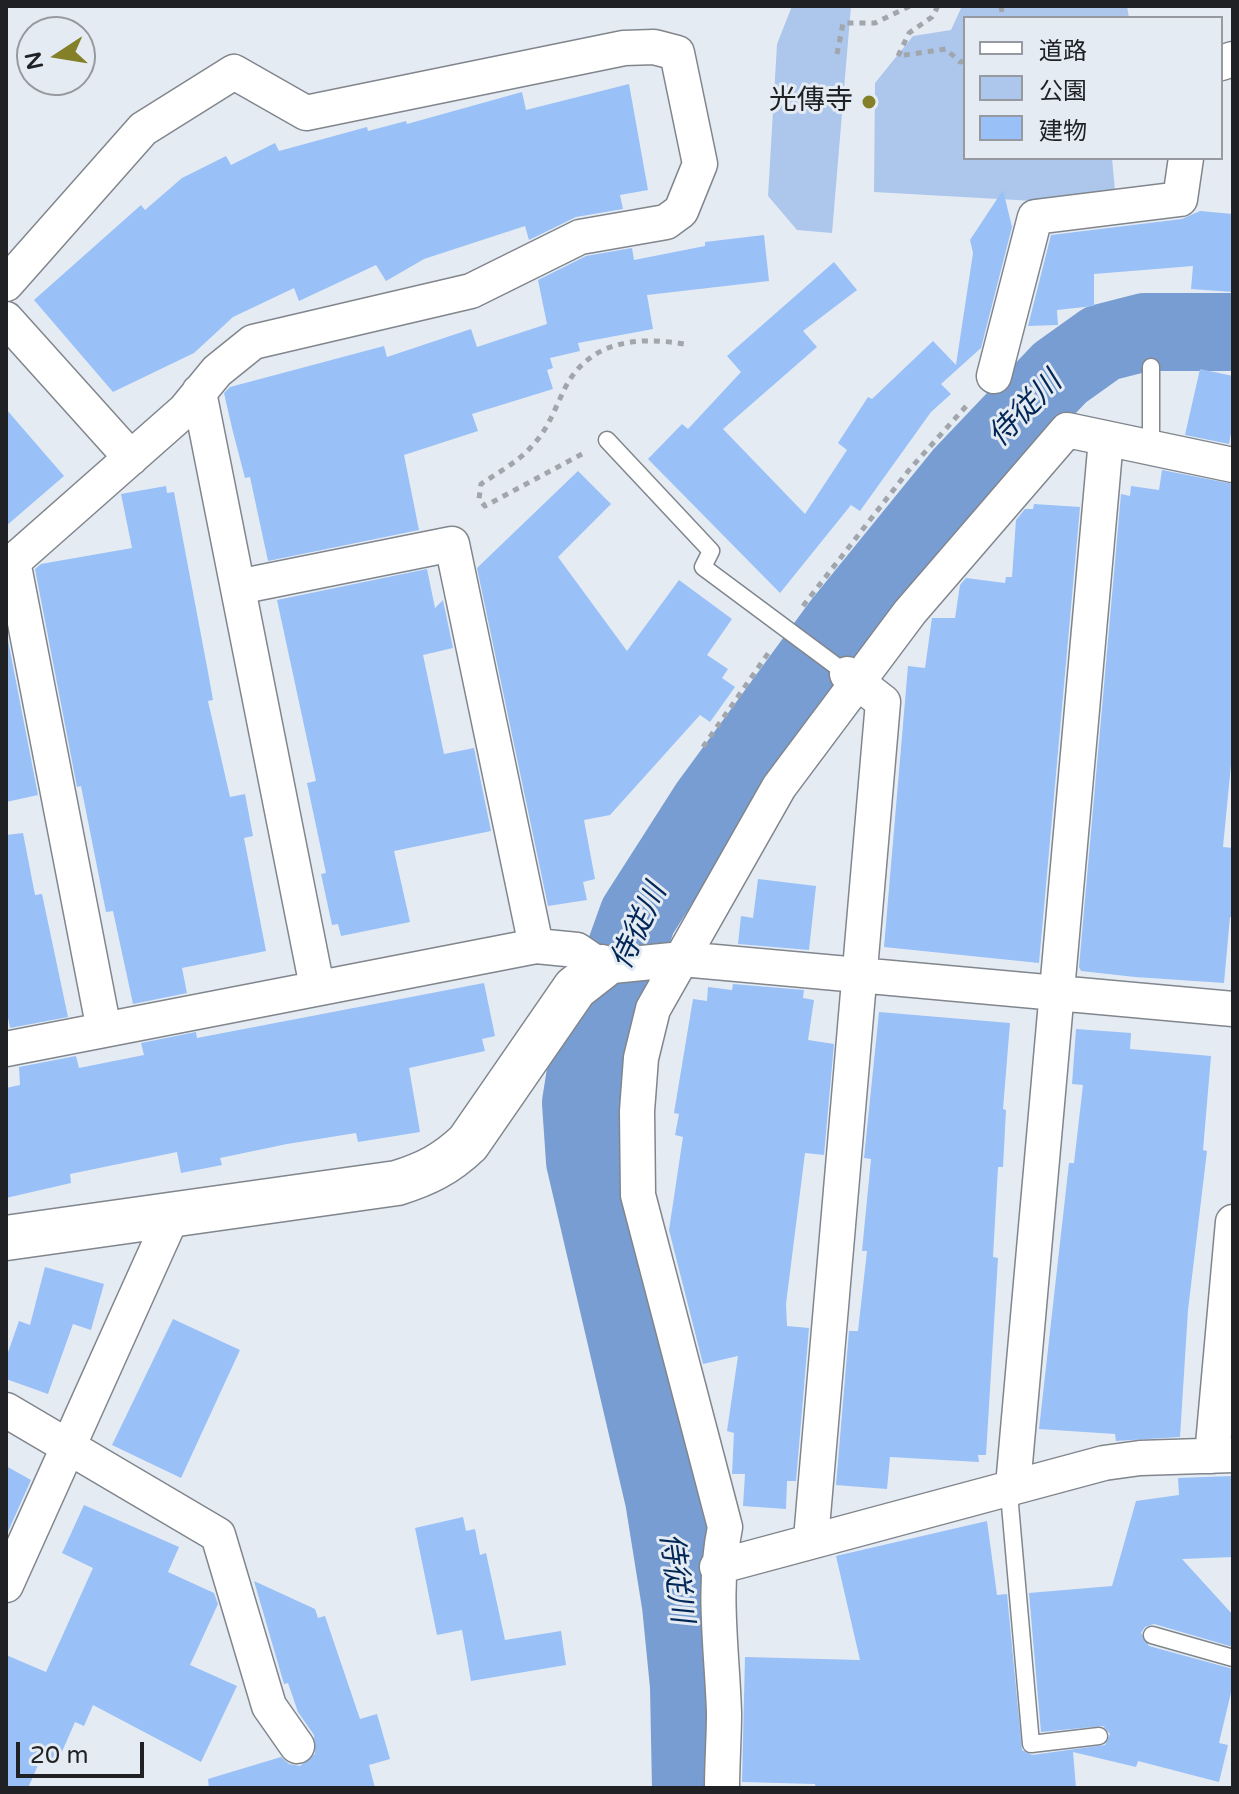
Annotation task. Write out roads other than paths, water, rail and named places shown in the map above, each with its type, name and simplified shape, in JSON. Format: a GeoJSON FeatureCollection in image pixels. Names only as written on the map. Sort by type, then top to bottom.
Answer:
{"type":"FeatureCollection","features":[{"type":"Feature","properties":{"kind":"street"},"geometry":{"type":"LineString","coordinates":[[6,284],[143,129],[234,72],[306,113],[624,48],[654,47],[677,53],[700,164],[681,211],[666,222],[580,237],[471,291],[253,342],[217,371],[185,410],[9,564],[104,1030]]}},
{"type":"Feature","properties":{"kind":"street"},"geometry":{"type":"LineString","coordinates":[[994,376],[1035,217],[1180,199],[1186,160]]}},
{"type":"Feature","properties":{"kind":"street"},"geometry":{"type":"LineString","coordinates":[[6,319],[131,458]]}},
{"type":"Feature","properties":{"kind":"street"},"geometry":{"type":"LineString","coordinates":[[199,392],[317,987]]}},
{"type":"Feature","properties":{"kind":"street"},"geometry":{"type":"LineString","coordinates":[[722,1788],[724,1713],[717,1567],[725,1527],[638,1195],[637,1111],[641,1058],[668,959],[852,678],[1067,430],[1233,465]]}},
{"type":"Feature","properties":{"kind":"street"},"geometry":{"type":"LineString","coordinates":[[1013,1486],[1106,439]]}},
{"type":"Feature","properties":{"kind":"street"},"geometry":{"type":"LineString","coordinates":[[238,587],[452,544],[536,946]]}},
{"type":"Feature","properties":{"kind":"street"},"geometry":{"type":"LineString","coordinates":[[811,1539],[883,702],[852,678]]}},
{"type":"Feature","properties":{"kind":"street"},"geometry":{"type":"LineString","coordinates":[[6,1049],[536,946],[589,959],[668,959],[1233,1009]]}},
{"type":"Feature","properties":{"kind":"street"},"geometry":{"type":"LineString","coordinates":[[6,1238],[397,1183],[427,1174],[450,1161],[468,1143],[575,988],[589,959]]}},
{"type":"Feature","properties":{"kind":"street"},"geometry":{"type":"LineString","coordinates":[[6,1585],[173,1214]]}},
{"type":"Feature","properties":{"kind":"street"},"geometry":{"type":"LineString","coordinates":[[717,1567],[811,1539],[1104,1463],[1140,1458],[1223,1456],[1233,1222]]}},
{"type":"Feature","properties":{"kind":"street"},"geometry":{"type":"LineString","coordinates":[[6,1410],[218,1535],[269,1706],[297,1746]]}},
{"type":"Feature","properties":{"kind":"lane"},"geometry":{"type":"LineString","coordinates":[[1151,367],[1151,448]]}},
{"type":"Feature","properties":{"kind":"lane"},"geometry":{"type":"LineString","coordinates":[[607,440],[711,551],[703,567],[852,678]]}},
{"type":"Feature","properties":{"kind":"lane"},"geometry":{"type":"LineString","coordinates":[[1013,1486],[1010,1505],[1031,1744],[1099,1736]]}},
{"type":"Feature","properties":{"kind":"lane"},"geometry":{"type":"LineString","coordinates":[[1152,1635],[1233,1658]]}},
{"type":"Feature","properties":{"kind":"waterway","name":"侍従川"},"geometry":{"type":"LineString","coordinates":[[691,1788],[689,1686],[681,1605],[664,1499],[585,1161],[581,1103],[589,1052],[638,916],[709,805],[841,625],[962,476],[1060,373],[1102,343],[1145,332],[1233,332]]}},
{"type":"Feature","properties":{"kind":"place","name":"光傳寺"},"geometry":{"type":"Point","coordinates":[869,102]}}]}
